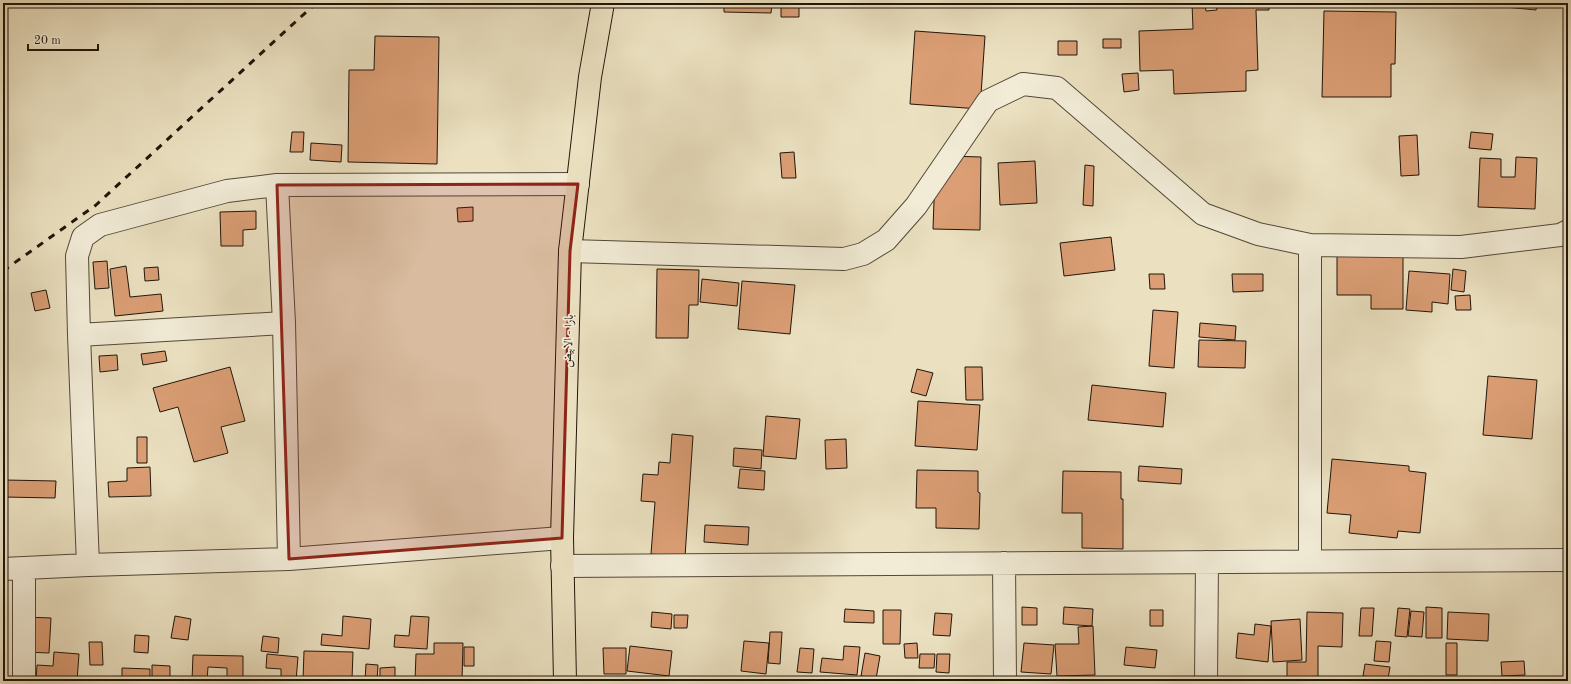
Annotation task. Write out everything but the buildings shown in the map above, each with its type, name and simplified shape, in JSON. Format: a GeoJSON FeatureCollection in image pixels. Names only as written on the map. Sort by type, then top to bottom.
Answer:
{"type":"FeatureCollection","features":[{"type":"Feature","properties":{"kind":"main road","name":"بارا - الابيض"},"geometry":{"type":"LineString","coordinates":[[565,681],[562,538],[570,251],[590,77],[603,3]]}},
{"type":"Feature","properties":{"kind":"street"},"geometry":{"type":"LineString","coordinates":[[570,251],[844,259],[863,254],[886,240],[916,206],[988,101],[1023,84],[1058,88],[1203,214],[1258,234],[1310,245],[1461,247],[1560,235],[1568,232]]}},
{"type":"Feature","properties":{"kind":"street"},"geometry":{"type":"LineString","coordinates":[[88,565],[78,335],[77,256],[82,237],[100,225],[227,191],[277,185],[578,184]]}},
{"type":"Feature","properties":{"kind":"street"},"geometry":{"type":"LineString","coordinates":[[277,185],[284,323],[289,559]]}},
{"type":"Feature","properties":{"kind":"street"},"geometry":{"type":"LineString","coordinates":[[1310,245],[1310,561]]}},
{"type":"Feature","properties":{"kind":"street"},"geometry":{"type":"LineString","coordinates":[[78,335],[284,323]]}},
{"type":"Feature","properties":{"kind":"street"},"geometry":{"type":"LineString","coordinates":[[3,570],[88,565],[289,559],[562,538]]}},
{"type":"Feature","properties":{"kind":"street"},"geometry":{"type":"LineString","coordinates":[[562,566],[1568,560]]}},
{"type":"Feature","properties":{"kind":"street"},"geometry":{"type":"LineString","coordinates":[[1206,681],[1207,562]]}},
{"type":"Feature","properties":{"kind":"street"},"geometry":{"type":"LineString","coordinates":[[1004,563],[1005,681]]}},
{"type":"Feature","properties":{"kind":"street"},"geometry":{"type":"LineString","coordinates":[[24,569],[24,681]]}},
{"type":"Feature","properties":{"kind":"highlighted area"},"geometry":{"type":"Polygon","coordinates":[[[578,184],[570,251],[562,538],[289,559],[277,185],[578,184]]]}},
{"type":"Feature","properties":{"kind":"railway"},"geometry":{"type":"LineString","coordinates":[[3,271],[96,205],[316,3]]}}]}
